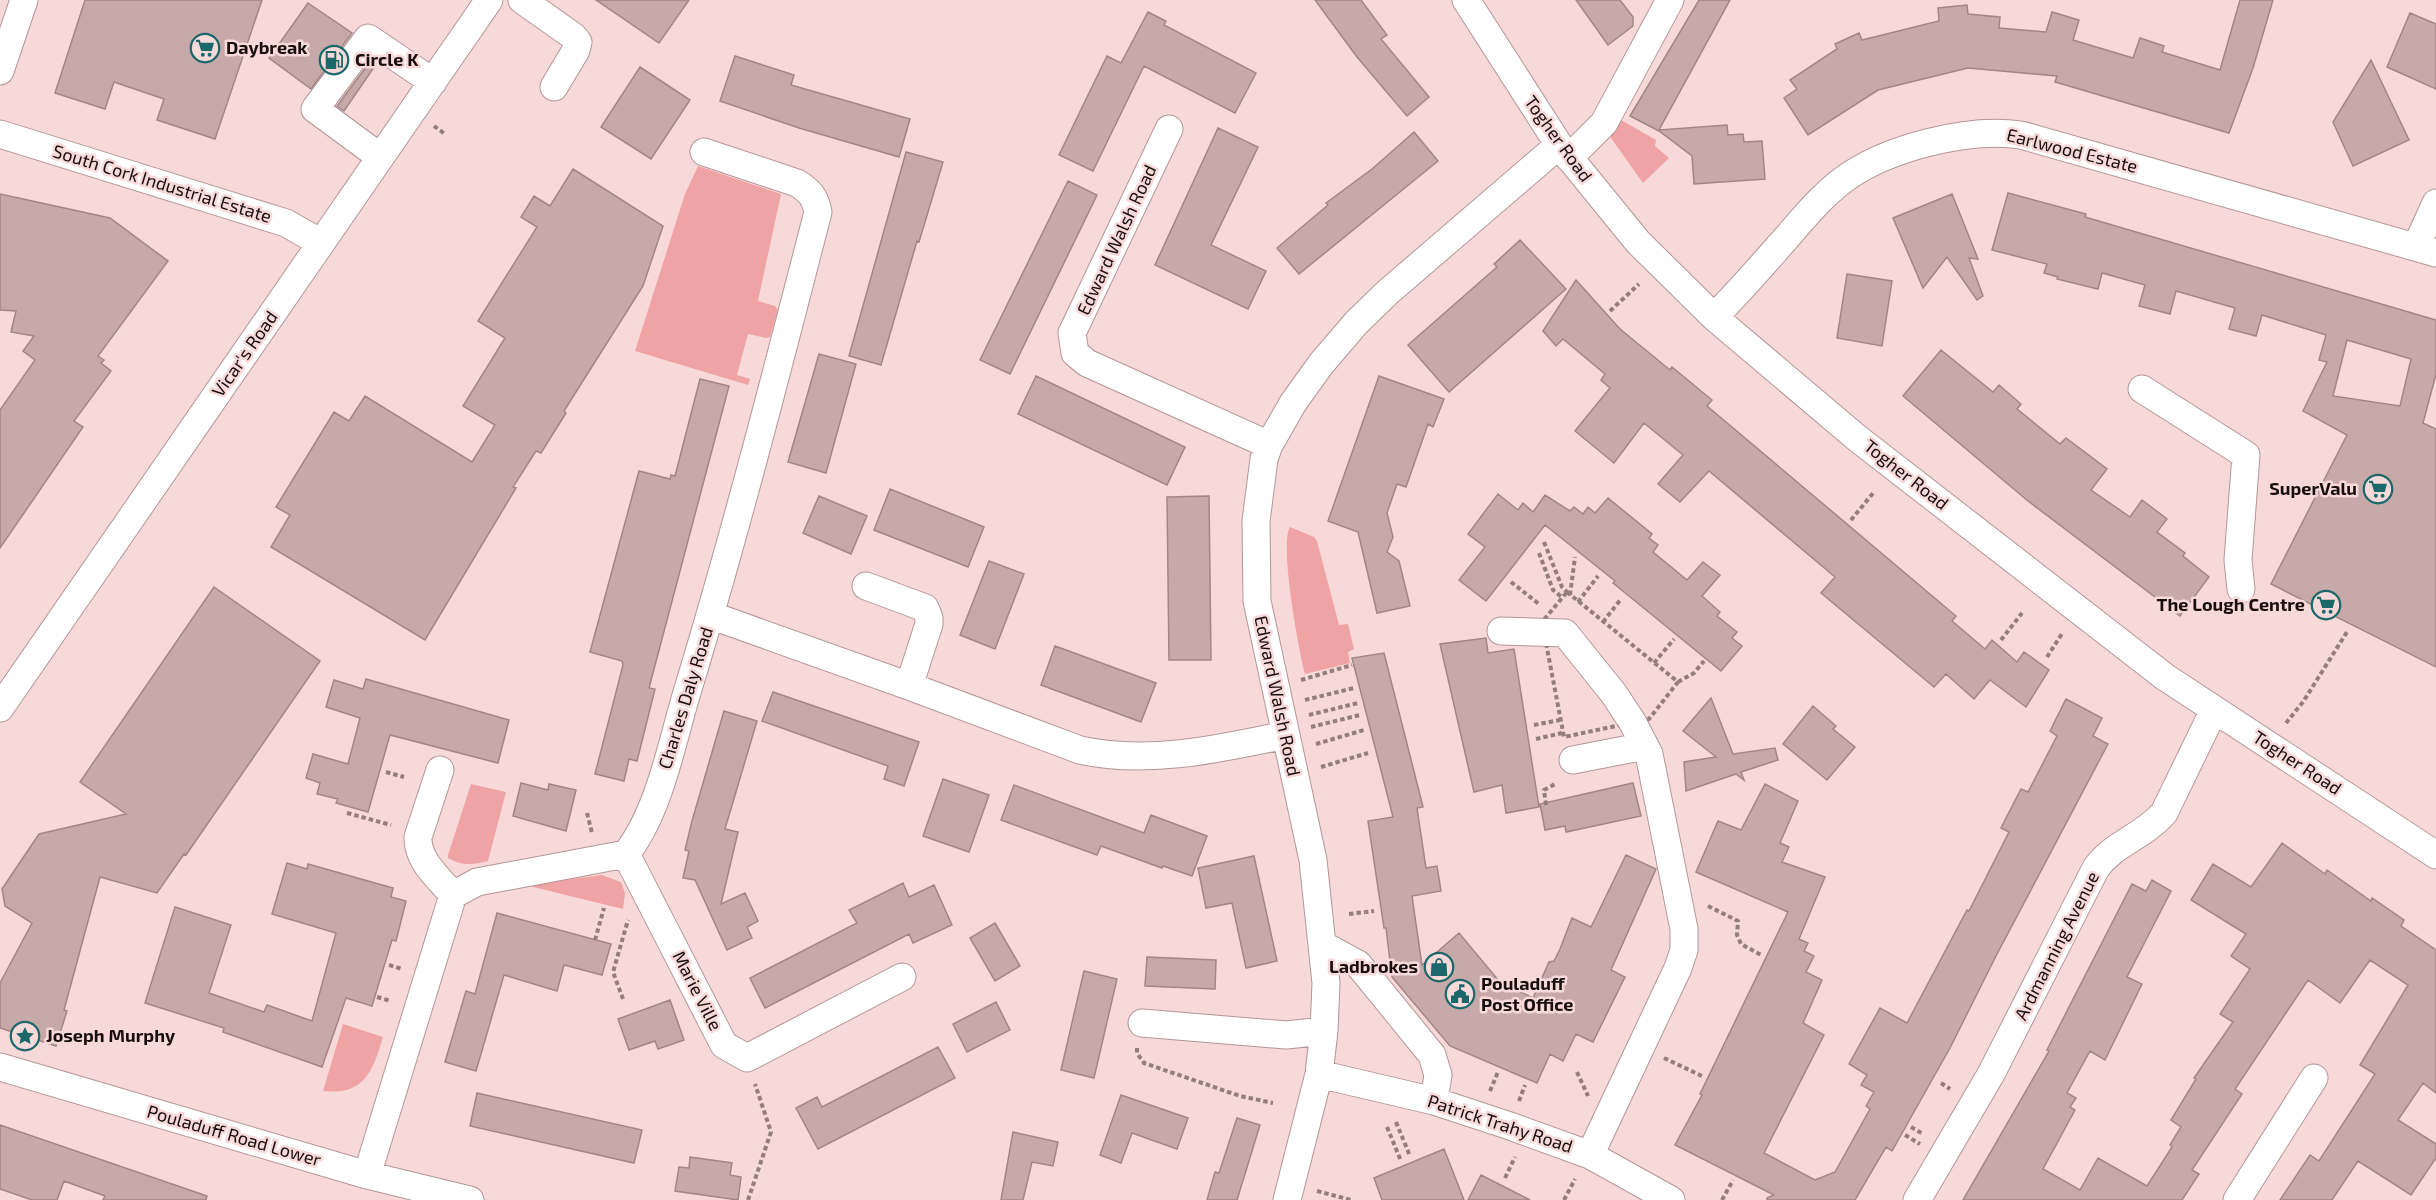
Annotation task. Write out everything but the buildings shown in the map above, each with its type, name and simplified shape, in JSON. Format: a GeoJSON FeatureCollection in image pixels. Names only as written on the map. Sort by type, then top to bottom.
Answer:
{"type":"FeatureCollection","features":[{"type":"Feature","properties":{"kind":"street"},"geometry":{"type":"LineString","coordinates":[[0,71],[24,0]]}},
{"type":"Feature","properties":{"kind":"street","name":"Vicar's Road"},"geometry":{"type":"LineString","coordinates":[[0,708],[489,0]]}},
{"type":"Feature","properties":{"kind":"street"},"geometry":{"type":"LineString","coordinates":[[522,0],[573,36],[578,42],[576,50],[554,87]]}},
{"type":"Feature","properties":{"kind":"street","name":"Togher Road"},"geometry":{"type":"LineString","coordinates":[[1466,0],[1564,152],[1638,242],[1714,317],[1857,438],[2164,677],[2436,855]]}},
{"type":"Feature","properties":{"kind":"street","name":"Edward Walsh Road"},"geometry":{"type":"LineString","coordinates":[[1287,1200],[1319,1074],[1326,1000],[1323,945],[1313,860],[1257,601],[1258,498],[1260,474],[1269,445],[1321,364],[1356,323],[1388,292],[1564,152],[1604,123],[1670,0]]}},
{"type":"Feature","properties":{"kind":"street"},"geometry":{"type":"LineString","coordinates":[[381,157],[315,109],[368,38],[433,82]]}},
{"type":"Feature","properties":{"kind":"street","name":"Edward Walsh Road"},"geometry":{"type":"LineString","coordinates":[[1169,129],[1072,333],[1075,352],[1087,363],[1269,445]]}},
{"type":"Feature","properties":{"kind":"street","name":"Earlwood Estate"},"geometry":{"type":"LineString","coordinates":[[1714,317],[1813,208],[1843,180],[1889,156],[1929,142],[1981,132],[2021,135],[2426,250],[2436,203]]}},
{"type":"Feature","properties":{"kind":"street","name":"South Cork Industrial Estate"},"geometry":{"type":"LineString","coordinates":[[0,134],[286,223],[321,243]]}},
{"type":"Feature","properties":{"kind":"street","name":"Charles Daly Road"},"geometry":{"type":"LineString","coordinates":[[626,854],[638,840],[656,797],[710,615],[818,212],[816,200],[809,190],[797,183],[704,152]]}},
{"type":"Feature","properties":{"kind":"street"},"geometry":{"type":"LineString","coordinates":[[2142,389],[2246,455],[2238,561],[2241,589]]}},
{"type":"Feature","properties":{"kind":"street"},"geometry":{"type":"LineString","coordinates":[[866,586],[925,608],[930,618],[909,686]]}},
{"type":"Feature","properties":{"kind":"street"},"geometry":{"type":"LineString","coordinates":[[710,615],[1080,750],[1106,756],[1131,757],[1178,753],[1285,735]]}},
{"type":"Feature","properties":{"kind":"street"},"geometry":{"type":"LineString","coordinates":[[1501,631],[1557,623],[1614,694],[1649,754],[1684,929],[1684,950],[1678,968],[1590,1155]]}},
{"type":"Feature","properties":{"kind":"street","name":"Ardmanning Avenue"},"geometry":{"type":"LineString","coordinates":[[1917,1200],[1991,1074],[2096,868],[2109,853],[2152,827],[2164,813],[2214,710]]}},
{"type":"Feature","properties":{"kind":"street"},"geometry":{"type":"LineString","coordinates":[[1566,770],[1644,746]]}},
{"type":"Feature","properties":{"kind":"street"},"geometry":{"type":"LineString","coordinates":[[440,770],[418,837],[418,848],[421,857],[453,895]]}},
{"type":"Feature","properties":{"kind":"street"},"geometry":{"type":"LineString","coordinates":[[368,1174],[453,895],[477,882],[626,854]]}},
{"type":"Feature","properties":{"kind":"street","name":"Marie Ville"},"geometry":{"type":"LineString","coordinates":[[626,854],[724,1045],[747,1058]]}},
{"type":"Feature","properties":{"kind":"street"},"geometry":{"type":"LineString","coordinates":[[1323,945],[1358,964],[1432,1055],[1438,1075],[1434,1101]]}},
{"type":"Feature","properties":{"kind":"street"},"geometry":{"type":"LineString","coordinates":[[747,1058],[902,977]]}},
{"type":"Feature","properties":{"kind":"street"},"geometry":{"type":"LineString","coordinates":[[1142,1023],[1286,1035],[1324,1031]]}},
{"type":"Feature","properties":{"kind":"street","name":"Pouladuff Road Lower"},"geometry":{"type":"LineString","coordinates":[[0,1067],[368,1174],[470,1200]]}},
{"type":"Feature","properties":{"kind":"street","name":"Patrick Trahy Road"},"geometry":{"type":"LineString","coordinates":[[1319,1074],[1473,1112],[1590,1155],[1671,1200]]}},
{"type":"Feature","properties":{"kind":"street"},"geometry":{"type":"LineString","coordinates":[[2237,1200],[2314,1078]]}},
{"type":"Feature","properties":{"kind":"path"},"geometry":{"type":"LineString","coordinates":[[1610,311],[1639,284]]}},
{"type":"Feature","properties":{"kind":"path"},"geometry":{"type":"LineString","coordinates":[[1851,520],[1874,492]]}},
{"type":"Feature","properties":{"kind":"path"},"geometry":{"type":"LineString","coordinates":[[1544,542],[1562,587],[1569,594],[1575,557]]}},
{"type":"Feature","properties":{"kind":"path"},"geometry":{"type":"LineString","coordinates":[[1539,553],[1553,590],[1563,598]]}},
{"type":"Feature","properties":{"kind":"path"},"geometry":{"type":"LineString","coordinates":[[1578,602],[1598,576]]}},
{"type":"Feature","properties":{"kind":"path"},"geometry":{"type":"LineString","coordinates":[[1511,582],[1557,623]]}},
{"type":"Feature","properties":{"kind":"path"},"geometry":{"type":"LineString","coordinates":[[1603,622],[1622,599]]}},
{"type":"Feature","properties":{"kind":"path"},"geometry":{"type":"LineString","coordinates":[[2001,640],[2022,613]]}},
{"type":"Feature","properties":{"kind":"path"},"geometry":{"type":"LineString","coordinates":[[2047,657],[2064,631]]}},
{"type":"Feature","properties":{"kind":"path"},"geometry":{"type":"LineString","coordinates":[[2285,725],[2303,702],[2347,632]]}},
{"type":"Feature","properties":{"kind":"path"},"geometry":{"type":"LineString","coordinates":[[1654,663],[1674,639]]}},
{"type":"Feature","properties":{"kind":"path"},"geometry":{"type":"LineString","coordinates":[[1678,682],[1694,673],[1704,661]]}},
{"type":"Feature","properties":{"kind":"path"},"geometry":{"type":"LineString","coordinates":[[1300,680],[1352,665]]}},
{"type":"Feature","properties":{"kind":"path"},"geometry":{"type":"LineString","coordinates":[[1305,700],[1354,688]]}},
{"type":"Feature","properties":{"kind":"path"},"geometry":{"type":"LineString","coordinates":[[1308,716],[1358,703]]}},
{"type":"Feature","properties":{"kind":"path"},"geometry":{"type":"LineString","coordinates":[[1311,727],[1360,715]]}},
{"type":"Feature","properties":{"kind":"path"},"geometry":{"type":"LineString","coordinates":[[1534,725],[1560,720]]}},
{"type":"Feature","properties":{"kind":"path"},"geometry":{"type":"LineString","coordinates":[[1315,744],[1365,730]]}},
{"type":"Feature","properties":{"kind":"path"},"geometry":{"type":"LineString","coordinates":[[1536,739],[1562,733]]}},
{"type":"Feature","properties":{"kind":"path"},"geometry":{"type":"LineString","coordinates":[[1321,767],[1368,753]]}},
{"type":"Feature","properties":{"kind":"path"},"geometry":{"type":"LineString","coordinates":[[1546,806],[1544,790],[1566,770]]}},
{"type":"Feature","properties":{"kind":"path"},"geometry":{"type":"LineString","coordinates":[[386,772],[404,777]]}},
{"type":"Feature","properties":{"kind":"path"},"geometry":{"type":"LineString","coordinates":[[347,813],[391,825]]}},
{"type":"Feature","properties":{"kind":"path"},"geometry":{"type":"LineString","coordinates":[[587,813],[595,843]]}},
{"type":"Feature","properties":{"kind":"path"},"geometry":{"type":"LineString","coordinates":[[1684,929],[1701,903],[1738,921],[1737,935],[1741,944],[1763,956]]}},
{"type":"Feature","properties":{"kind":"path"},"geometry":{"type":"LineString","coordinates":[[595,940],[604,908]]}},
{"type":"Feature","properties":{"kind":"path"},"geometry":{"type":"LineString","coordinates":[[1349,914],[1374,911]]}},
{"type":"Feature","properties":{"kind":"path"},"geometry":{"type":"LineString","coordinates":[[623,999],[613,972],[629,914]]}},
{"type":"Feature","properties":{"kind":"path"},"geometry":{"type":"LineString","coordinates":[[377,997],[399,1004]]}},
{"type":"Feature","properties":{"kind":"path"},"geometry":{"type":"LineString","coordinates":[[747,1058],[771,1132],[748,1200]]}},
{"type":"Feature","properties":{"kind":"path"},"geometry":{"type":"LineString","coordinates":[[1663,1058],[1704,1077]]}},
{"type":"Feature","properties":{"kind":"path"},"geometry":{"type":"LineString","coordinates":[[1487,1097],[1498,1072]]}},
{"type":"Feature","properties":{"kind":"path"},"geometry":{"type":"LineString","coordinates":[[1577,1072],[1589,1100]]}},
{"type":"Feature","properties":{"kind":"path"},"geometry":{"type":"LineString","coordinates":[[1516,1108],[1525,1085]]}},
{"type":"Feature","properties":{"kind":"path"},"geometry":{"type":"LineString","coordinates":[[1396,1122],[1410,1156]]}},
{"type":"Feature","properties":{"kind":"path"},"geometry":{"type":"LineString","coordinates":[[1387,1126],[1401,1161]]}},
{"type":"Feature","properties":{"kind":"path"},"geometry":{"type":"LineString","coordinates":[[1505,1178],[1515,1156]]}},
{"type":"Feature","properties":{"kind":"path"},"geometry":{"type":"LineString","coordinates":[[1564,1200],[1575,1179]]}},
{"type":"Feature","properties":{"kind":"path"},"geometry":{"type":"LineString","coordinates":[[1722,1200],[1733,1180]]}},
{"type":"Feature","properties":{"kind":"path"},"geometry":{"type":"LineString","coordinates":[[1315,1191],[1351,1200]]}},
{"type":"Feature","properties":{"kind":"shaded area"},"geometry":{"type":"Polygon","coordinates":[[[1616,117],[1656,140],[1655,146],[1669,158],[1643,183],[1611,138],[1616,117]]]}},
{"type":"Feature","properties":{"kind":"shaded area"},"geometry":{"type":"Polygon","coordinates":[[[698,166],[781,194],[758,301],[775,306],[778,310],[770,337],[748,334],[737,375],[750,379],[748,385],[635,351],[685,194],[698,166]]]}},
{"type":"Feature","properties":{"kind":"shaded area"},"geometry":{"type":"Polygon","coordinates":[[[1290,527],[1314,537],[1317,541],[1339,625],[1348,624],[1354,649],[1348,652],[1350,663],[1305,674],[1288,575],[1287,537],[1290,527]]]}},
{"type":"Feature","properties":{"kind":"shaded area"},"geometry":{"type":"Polygon","coordinates":[[[471,784],[506,792],[488,861],[468,864],[453,861],[448,858],[448,855],[471,784]]]}},
{"type":"Feature","properties":{"kind":"shaded area"},"geometry":{"type":"Polygon","coordinates":[[[602,875],[621,882],[625,893],[623,909],[525,885],[602,875]]]}},
{"type":"Feature","properties":{"kind":"shaded area"},"geometry":{"type":"Polygon","coordinates":[[[343,1024],[383,1037],[371,1070],[358,1085],[349,1089],[323,1091],[343,1024]]]}},
{"type":"Feature","properties":{"kind":"place","name":"Daybreak"},"geometry":{"type":"Point","coordinates":[205,48]}},
{"type":"Feature","properties":{"kind":"place","name":"Circle K"},"geometry":{"type":"Point","coordinates":[334,60]}},
{"type":"Feature","properties":{"kind":"place","name":"SuperValu"},"geometry":{"type":"Point","coordinates":[2378,489]}},
{"type":"Feature","properties":{"kind":"place","name":"The Lough Centre"},"geometry":{"type":"Point","coordinates":[2326,605]}},
{"type":"Feature","properties":{"kind":"place","name":"Ladbrokes"},"geometry":{"type":"Point","coordinates":[1439,967]}},
{"type":"Feature","properties":{"kind":"place","name":"Pouladuff Post Office"},"geometry":{"type":"Point","coordinates":[1460,994]}},
{"type":"Feature","properties":{"kind":"place","name":"Joseph Murphy"},"geometry":{"type":"Point","coordinates":[25,1036]}}]}
